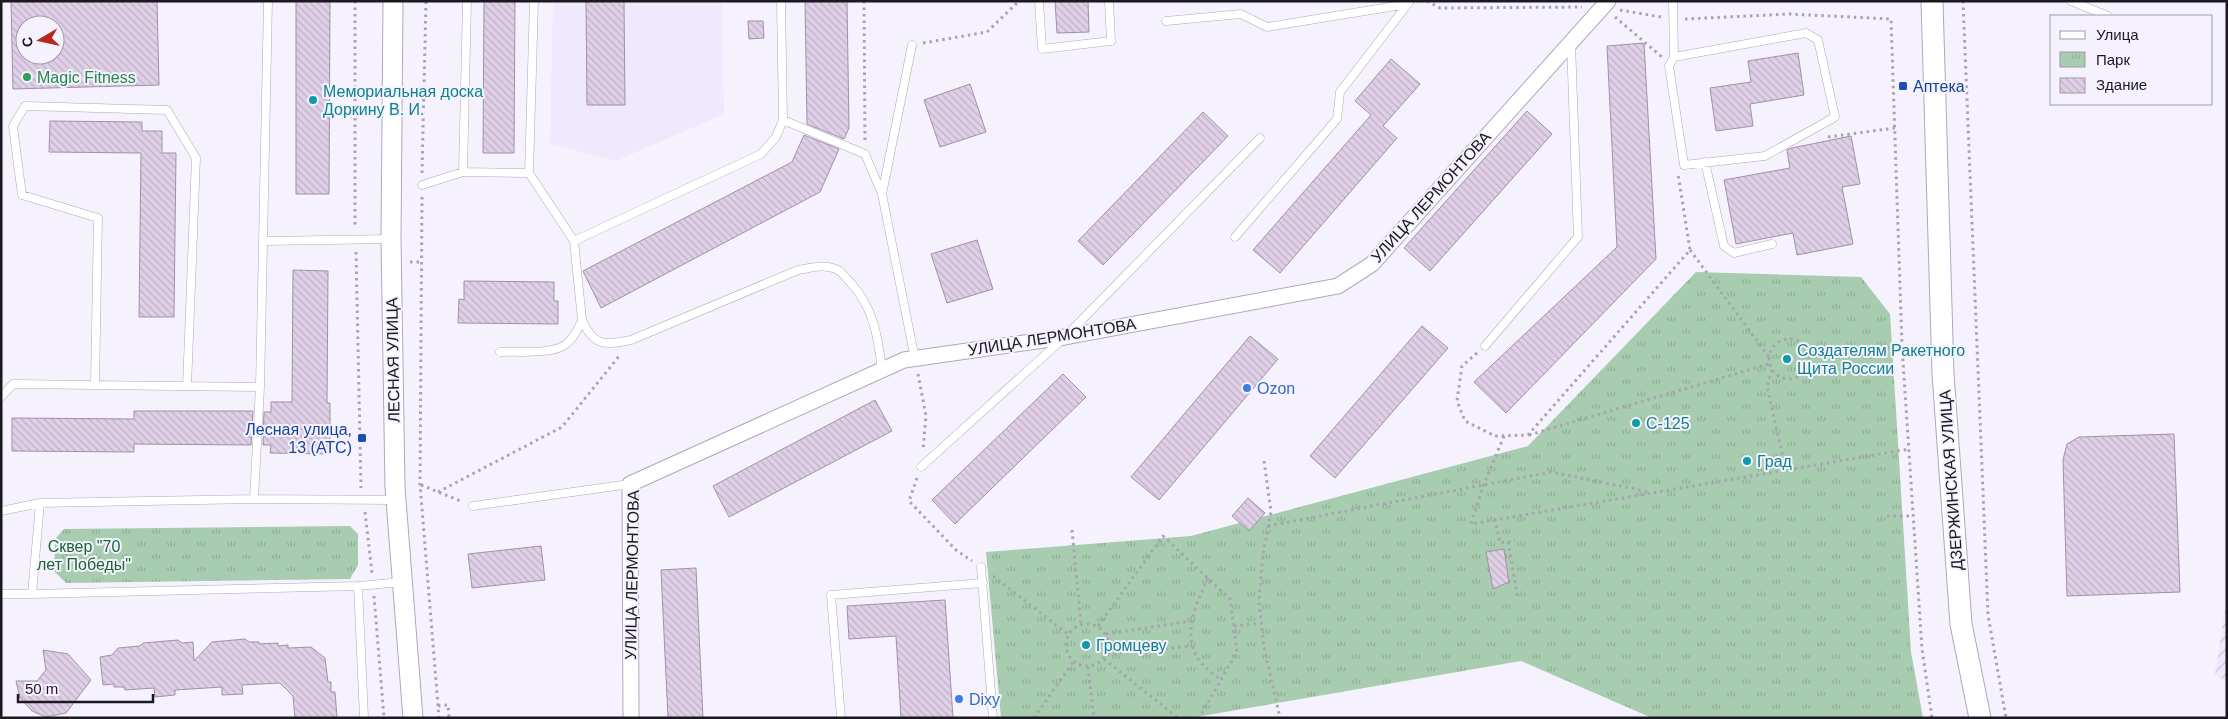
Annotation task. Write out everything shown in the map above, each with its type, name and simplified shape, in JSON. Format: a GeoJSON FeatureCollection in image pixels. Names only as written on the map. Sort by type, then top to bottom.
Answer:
{"type":"FeatureCollection","features":[{"type":"Feature","properties":{"kind":"main road","name":"ДЗЕРЖИНСКАЯ УЛИЦА"},"geometry":{"type":"LineString","coordinates":[[1932,1],[1943,374],[1961,624],[1980,718]]}},
{"type":"Feature","properties":{"kind":"street","name":"ЛЕСНАЯ УЛИЦА"},"geometry":{"type":"LineString","coordinates":[[393,1],[391,238],[396,500],[414,718]]}},
{"type":"Feature","properties":{"kind":"street","name":"УЛИЦА ЛЕРМОНТОВА"},"geometry":{"type":"LineString","coordinates":[[631,718],[630,484],[904,360],[1065,337],[1338,286],[1372,264],[1606,4]]}},
{"type":"Feature","properties":{"kind":"lane"},"geometry":{"type":"LineString","coordinates":[[254,499],[260,387],[268,1]]}},
{"type":"Feature","properties":{"kind":"lane"},"geometry":{"type":"LineString","coordinates":[[463,172],[467,1]]}},
{"type":"Feature","properties":{"kind":"lane"},"geometry":{"type":"LineString","coordinates":[[534,1],[529,173],[574,241],[582,320],[587,332],[598,343],[612,344],[631,340],[798,270],[822,266],[838,269],[859,292],[871,313],[877,330],[882,371]]}},
{"type":"Feature","properties":{"kind":"lane"},"geometry":{"type":"LineString","coordinates":[[574,241],[761,154],[776,137],[783,120],[781,1]]}},
{"type":"Feature","properties":{"kind":"lane"},"geometry":{"type":"LineString","coordinates":[[1039,1],[1042,49],[1111,41],[1109,1]]}},
{"type":"Feature","properties":{"kind":"lane"},"geometry":{"type":"LineString","coordinates":[[1673,1],[1674,57],[1670,66],[1684,165],[1765,156],[1835,117],[1818,40],[1806,33],[1674,57]]}},
{"type":"Feature","properties":{"kind":"lane"},"geometry":{"type":"LineString","coordinates":[[2071,1],[2106,15]]}},
{"type":"Feature","properties":{"kind":"lane"},"geometry":{"type":"LineString","coordinates":[[1166,21],[1241,14],[1267,27],[1409,3]]}},
{"type":"Feature","properties":{"kind":"lane"},"geometry":{"type":"LineString","coordinates":[[1235,237],[1337,119],[1340,92],[1409,3]]}},
{"type":"Feature","properties":{"kind":"lane"},"geometry":{"type":"LineString","coordinates":[[1485,346],[1578,237],[1571,42]]}},
{"type":"Feature","properties":{"kind":"lane"},"geometry":{"type":"LineString","coordinates":[[882,194],[912,45]]}},
{"type":"Feature","properties":{"kind":"lane"},"geometry":{"type":"LineString","coordinates":[[94,385],[98,218],[22,195],[13,126],[25,106],[167,110],[196,158],[188,386]]}},
{"type":"Feature","properties":{"kind":"lane"},"geometry":{"type":"LineString","coordinates":[[783,120],[865,154],[882,194],[915,359]]}},
{"type":"Feature","properties":{"kind":"lane"},"geometry":{"type":"LineString","coordinates":[[921,467],[1065,337],[1260,138]]}},
{"type":"Feature","properties":{"kind":"lane"},"geometry":{"type":"LineString","coordinates":[[1706,162],[1724,246],[1734,253],[1772,244]]}},
{"type":"Feature","properties":{"kind":"lane"},"geometry":{"type":"LineString","coordinates":[[422,185],[463,172],[529,173]]}},
{"type":"Feature","properties":{"kind":"lane"},"geometry":{"type":"LineString","coordinates":[[264,241],[391,238]]}},
{"type":"Feature","properties":{"kind":"lane"},"geometry":{"type":"LineString","coordinates":[[500,352],[550,350],[566,345],[582,320]]}},
{"type":"Feature","properties":{"kind":"lane"},"geometry":{"type":"LineString","coordinates":[[1,397],[13,384],[260,387]]}},
{"type":"Feature","properties":{"kind":"lane"},"geometry":{"type":"LineString","coordinates":[[473,506],[630,484]]}},
{"type":"Feature","properties":{"kind":"lane"},"geometry":{"type":"LineString","coordinates":[[1,511],[40,503],[254,499],[396,500]]}},
{"type":"Feature","properties":{"kind":"lane"},"geometry":{"type":"LineString","coordinates":[[32,594],[40,503]]}},
{"type":"Feature","properties":{"kind":"lane"},"geometry":{"type":"LineString","coordinates":[[982,566],[993,718]]}},
{"type":"Feature","properties":{"kind":"lane"},"geometry":{"type":"LineString","coordinates":[[1,594],[358,586],[402,582]]}},
{"type":"Feature","properties":{"kind":"lane"},"geometry":{"type":"LineString","coordinates":[[841,718],[830,596],[983,583]]}},
{"type":"Feature","properties":{"kind":"lane"},"geometry":{"type":"LineString","coordinates":[[358,586],[364,718]]}},
{"type":"Feature","properties":{"kind":"path"},"geometry":{"type":"LineString","coordinates":[[355,1],[356,259]]}},
{"type":"Feature","properties":{"kind":"path"},"geometry":{"type":"LineString","coordinates":[[426,1],[422,185],[420,484],[439,718]]}},
{"type":"Feature","properties":{"kind":"path"},"geometry":{"type":"LineString","coordinates":[[864,1],[865,154]]}},
{"type":"Feature","properties":{"kind":"path"},"geometry":{"type":"LineString","coordinates":[[912,45],[987,32],[1019,1]]}},
{"type":"Feature","properties":{"kind":"path"},"geometry":{"type":"LineString","coordinates":[[1427,1],[1440,8],[1606,4],[1674,19],[1789,14],[1891,20],[1902,346],[1922,649],[1932,718]]}},
{"type":"Feature","properties":{"kind":"path"},"geometry":{"type":"LineString","coordinates":[[1963,1],[1988,615],[2006,718]]}},
{"type":"Feature","properties":{"kind":"path"},"geometry":{"type":"LineString","coordinates":[[1606,4],[1662,57]]}},
{"type":"Feature","properties":{"kind":"path"},"geometry":{"type":"LineString","coordinates":[[1826,137],[1895,128]]}},
{"type":"Feature","properties":{"kind":"path"},"geometry":{"type":"LineString","coordinates":[[1677,165],[1690,250],[1769,357]]}},
{"type":"Feature","properties":{"kind":"path"},"geometry":{"type":"LineString","coordinates":[[1528,435],[1690,250]]}},
{"type":"Feature","properties":{"kind":"path"},"geometry":{"type":"LineString","coordinates":[[406,262],[422,262]]}},
{"type":"Feature","properties":{"kind":"path"},"geometry":{"type":"LineString","coordinates":[[1784,339],[1800,342],[1805,347],[1809,357],[1804,372],[1798,377],[1784,378],[1772,370],[1769,364],[1769,357],[1775,344],[1784,339]]}},
{"type":"Feature","properties":{"kind":"path"},"geometry":{"type":"LineString","coordinates":[[438,492],[562,427],[631,340]]}},
{"type":"Feature","properties":{"kind":"path"},"geometry":{"type":"LineString","coordinates":[[1485,346],[1462,366],[1457,401],[1465,421],[1495,436],[1528,435],[1769,364]]}},
{"type":"Feature","properties":{"kind":"path"},"geometry":{"type":"LineString","coordinates":[[1809,357],[1902,346]]}},
{"type":"Feature","properties":{"kind":"path"},"geometry":{"type":"LineString","coordinates":[[915,359],[926,416],[921,467],[910,501],[956,550],[982,566],[1068,634]]}},
{"type":"Feature","properties":{"kind":"path"},"geometry":{"type":"LineString","coordinates":[[1772,370],[1767,386],[1786,470]]}},
{"type":"Feature","properties":{"kind":"path"},"geometry":{"type":"LineString","coordinates":[[1504,436],[1484,484],[1472,524],[1909,449]]}},
{"type":"Feature","properties":{"kind":"path"},"geometry":{"type":"LineString","coordinates":[[1264,461],[1270,512],[1259,602],[1264,647],[1280,718]]}},
{"type":"Feature","properties":{"kind":"path"},"geometry":{"type":"LineString","coordinates":[[1268,526],[1551,472],[1653,493]]}},
{"type":"Feature","properties":{"kind":"path"},"geometry":{"type":"LineString","coordinates":[[420,484],[473,506]]}},
{"type":"Feature","properties":{"kind":"path"},"geometry":{"type":"LineString","coordinates":[[1887,516],[1913,516]]}},
{"type":"Feature","properties":{"kind":"path"},"geometry":{"type":"LineString","coordinates":[[1495,520],[1500,543],[1515,541]]}},
{"type":"Feature","properties":{"kind":"path"},"geometry":{"type":"LineString","coordinates":[[1072,530],[1081,624]]}},
{"type":"Feature","properties":{"kind":"path"},"geometry":{"type":"LineString","coordinates":[[1098,626],[1163,536],[1230,599],[1237,652],[1199,718]]}},
{"type":"Feature","properties":{"kind":"path"},"geometry":{"type":"LineString","coordinates":[[1508,542],[1518,600]]}},
{"type":"Feature","properties":{"kind":"path"},"geometry":{"type":"LineString","coordinates":[[1208,578],[1194,609],[1192,646],[1202,664],[1221,680]]}},
{"type":"Feature","properties":{"kind":"path"},"geometry":{"type":"LineString","coordinates":[[1106,634],[1192,622]]}},
{"type":"Feature","properties":{"kind":"path"},"geometry":{"type":"LineString","coordinates":[[1234,626],[1262,623]]}},
{"type":"Feature","properties":{"kind":"path"},"geometry":{"type":"LineString","coordinates":[[1081,624],[1098,626],[1106,634],[1109,642],[1104,659],[1088,667],[1073,662],[1065,649],[1068,634],[1081,624]]}},
{"type":"Feature","properties":{"kind":"path"},"geometry":{"type":"LineString","coordinates":[[1107,654],[1192,646]]}},
{"type":"Feature","properties":{"kind":"path"},"geometry":{"type":"LineString","coordinates":[[1104,659],[1178,718]]}},
{"type":"Feature","properties":{"kind":"path"},"geometry":{"type":"LineString","coordinates":[[1034,718],[1073,662]]}},
{"type":"Feature","properties":{"kind":"path"},"geometry":{"type":"LineString","coordinates":[[1088,667],[1094,718]]}},
{"type":"Feature","properties":{"kind":"path"},"geometry":{"type":"LineString","coordinates":[[438,706],[448,705],[449,718]]}},
{"type":"Feature","properties":{"kind":"shaded area"},"geometry":{"type":"Polygon","coordinates":[[[553,1],[722,1],[724,114],[616,161],[550,144],[553,1]]]}},
{"type":"Feature","properties":{"kind":"shaded area"},"geometry":{"type":"Polygon","coordinates":[[[2227,597],[2227,683],[2215,674],[2227,597]]]}},
{"type":"Feature","properties":{"kind":"green space"},"geometry":{"type":"Polygon","coordinates":[[[1696,272],[1861,277],[1890,314],[1911,652],[1923,718],[1652,718],[1521,661],[1190,718],[1001,718],[986,552],[1191,536],[1528,446],[1696,272]]]}},
{"type":"Feature","properties":{"kind":"green space","name":"Сквер \"70 лет Победы\""},"geometry":{"type":"Polygon","coordinates":[[[350,526],[358,534],[358,565],[350,579],[66,583],[54,571],[55,539],[64,529],[350,526]]]}},
{"type":"Feature","properties":{"kind":"building"},"geometry":{"type":"Polygon","coordinates":[[[11,1],[157,1],[159,85],[13,89],[11,1]]]}},
{"type":"Feature","properties":{"kind":"building"},"geometry":{"type":"Polygon","coordinates":[[[296,1],[330,1],[329,194],[296,194],[296,1]]]}},
{"type":"Feature","properties":{"kind":"building"},"geometry":{"type":"Polygon","coordinates":[[[484,1],[515,1],[514,153],[483,153],[484,1]]]}},
{"type":"Feature","properties":{"kind":"building"},"geometry":{"type":"Polygon","coordinates":[[[586,1],[624,1],[625,105],[587,105],[586,1]]]}},
{"type":"Feature","properties":{"kind":"building"},"geometry":{"type":"Polygon","coordinates":[[[805,1],[847,1],[849,128],[844,139],[807,124],[805,1]]]}},
{"type":"Feature","properties":{"kind":"building"},"geometry":{"type":"Polygon","coordinates":[[[1055,1],[1088,1],[1089,32],[1057,33],[1055,1]]]}},
{"type":"Feature","properties":{"kind":"building"},"geometry":{"type":"Polygon","coordinates":[[[748,21],[763,21],[764,38],[749,39],[748,21]]]}},
{"type":"Feature","properties":{"kind":"building"},"geometry":{"type":"Polygon","coordinates":[[[1644,43],[1656,259],[1506,413],[1474,382],[1617,247],[1607,46],[1644,43]]]}},
{"type":"Feature","properties":{"kind":"building"},"geometry":{"type":"Polygon","coordinates":[[[1798,53],[1804,95],[1750,104],[1753,126],[1716,131],[1710,88],[1751,82],[1748,61],[1798,53]]]}},
{"type":"Feature","properties":{"kind":"building"},"geometry":{"type":"Polygon","coordinates":[[[1391,59],[1420,84],[1383,126],[1397,138],[1280,273],[1253,250],[1371,115],[1355,101],[1391,59]]]}},
{"type":"Feature","properties":{"kind":"building"},"geometry":{"type":"Polygon","coordinates":[[[970,84],[986,132],[940,147],[924,100],[970,84]]]}},
{"type":"Feature","properties":{"kind":"building"},"geometry":{"type":"Polygon","coordinates":[[[1527,111],[1552,134],[1430,271],[1404,248],[1527,111]]]}},
{"type":"Feature","properties":{"kind":"building"},"geometry":{"type":"Polygon","coordinates":[[[1203,112],[1228,136],[1103,265],[1078,241],[1203,112]]]}},
{"type":"Feature","properties":{"kind":"building"},"geometry":{"type":"Polygon","coordinates":[[[50,121],[142,122],[142,131],[162,131],[162,153],[176,153],[174,317],[139,317],[141,153],[49,152],[50,121]]]}},
{"type":"Feature","properties":{"kind":"building"},"geometry":{"type":"Polygon","coordinates":[[[804,135],[839,149],[820,192],[601,308],[583,271],[792,162],[804,135]]]}},
{"type":"Feature","properties":{"kind":"building"},"geometry":{"type":"Polygon","coordinates":[[[1851,136],[1860,184],[1842,187],[1853,244],[1797,255],[1793,233],[1736,244],[1724,180],[1790,168],[1787,150],[1851,136]]]}},
{"type":"Feature","properties":{"kind":"building"},"geometry":{"type":"Polygon","coordinates":[[[977,240],[993,289],[947,303],[931,254],[977,240]]]}},
{"type":"Feature","properties":{"kind":"building"},"geometry":{"type":"Polygon","coordinates":[[[293,270],[328,271],[327,403],[330,403],[330,454],[270,453],[271,445],[263,445],[264,412],[271,412],[271,402],[292,402],[293,270]]]}},
{"type":"Feature","properties":{"kind":"building"},"geometry":{"type":"Polygon","coordinates":[[[464,281],[554,282],[554,301],[558,301],[558,324],[458,323],[459,299],[464,300],[464,281]]]}},
{"type":"Feature","properties":{"kind":"building"},"geometry":{"type":"Polygon","coordinates":[[[1422,326],[1448,348],[1335,478],[1310,456],[1422,326]]]}},
{"type":"Feature","properties":{"kind":"building"},"geometry":{"type":"Polygon","coordinates":[[[1250,336],[1278,359],[1159,500],[1131,477],[1250,336]]]}},
{"type":"Feature","properties":{"kind":"building"},"geometry":{"type":"Polygon","coordinates":[[[1063,374],[1086,397],[955,524],[932,500],[1063,374]]]}},
{"type":"Feature","properties":{"kind":"building"},"geometry":{"type":"Polygon","coordinates":[[[875,400],[892,431],[729,517],[713,486],[875,400]]]}},
{"type":"Feature","properties":{"kind":"building"},"geometry":{"type":"Polygon","coordinates":[[[134,411],[253,411],[251,445],[134,444],[134,452],[12,451],[12,418],[134,419],[134,411]]]}},
{"type":"Feature","properties":{"kind":"building"},"geometry":{"type":"Polygon","coordinates":[[[2174,434],[2180,592],[2067,596],[2063,460],[2067,444],[2079,437],[2174,434]]]}},
{"type":"Feature","properties":{"kind":"building"},"geometry":{"type":"Polygon","coordinates":[[[1248,498],[1265,513],[1249,531],[1232,516],[1248,498]]]}},
{"type":"Feature","properties":{"kind":"building"},"geometry":{"type":"Polygon","coordinates":[[[541,546],[545,580],[472,588],[468,554],[541,546]]]}},
{"type":"Feature","properties":{"kind":"building"},"geometry":{"type":"Polygon","coordinates":[[[1504,549],[1509,582],[1493,589],[1486,552],[1504,549]]]}},
{"type":"Feature","properties":{"kind":"building"},"geometry":{"type":"Polygon","coordinates":[[[696,568],[703,718],[668,718],[661,570],[696,568]]]}},
{"type":"Feature","properties":{"kind":"building"},"geometry":{"type":"Polygon","coordinates":[[[945,600],[953,718],[901,718],[896,636],[849,639],[847,606],[945,600]]]}},
{"type":"Feature","properties":{"kind":"building"},"geometry":{"type":"Polygon","coordinates":[[[245,639],[249,642],[259,642],[259,644],[278,643],[278,646],[288,645],[288,648],[311,647],[325,658],[328,682],[331,682],[331,692],[335,692],[337,718],[295,718],[293,696],[280,683],[242,685],[243,694],[222,695],[222,687],[175,690],[175,695],[155,697],[154,688],[125,690],[124,687],[114,687],[114,684],[103,685],[100,657],[112,655],[118,648],[140,646],[143,643],[178,640],[182,643],[193,642],[194,661],[212,642],[245,639]]]}},
{"type":"Feature","properties":{"kind":"building"},"geometry":{"type":"Polygon","coordinates":[[[43,650],[68,654],[91,680],[66,713],[46,717],[32,711],[20,698],[16,681],[37,681],[46,670],[43,650]]]}},
{"type":"Feature","properties":{"kind":"place","name":"Magic Fitness"},"geometry":{"type":"Point","coordinates":[27,77]}},
{"type":"Feature","properties":{"kind":"place","name":"Аптека"},"geometry":{"type":"Point","coordinates":[1903,86]}},
{"type":"Feature","properties":{"kind":"place","name":"Мемориальная доска Доркину В. И."},"geometry":{"type":"Point","coordinates":[313,100]}},
{"type":"Feature","properties":{"kind":"place","name":"Создателям Ракетного Щита России"},"geometry":{"type":"Point","coordinates":[1787,359]}},
{"type":"Feature","properties":{"kind":"place","name":"Ozon"},"geometry":{"type":"Point","coordinates":[1247,388]}},
{"type":"Feature","properties":{"kind":"place","name":"С-125"},"geometry":{"type":"Point","coordinates":[1636,423]}},
{"type":"Feature","properties":{"kind":"place","name":"Лесная улица, 13 (АТС)"},"geometry":{"type":"Point","coordinates":[362,438]}},
{"type":"Feature","properties":{"kind":"place","name":"Град"},"geometry":{"type":"Point","coordinates":[1747,461]}},
{"type":"Feature","properties":{"kind":"place","name":"Громцеву"},"geometry":{"type":"Point","coordinates":[1086,645]}},
{"type":"Feature","properties":{"kind":"place","name":"Dixy"},"geometry":{"type":"Point","coordinates":[959,699]}}]}
